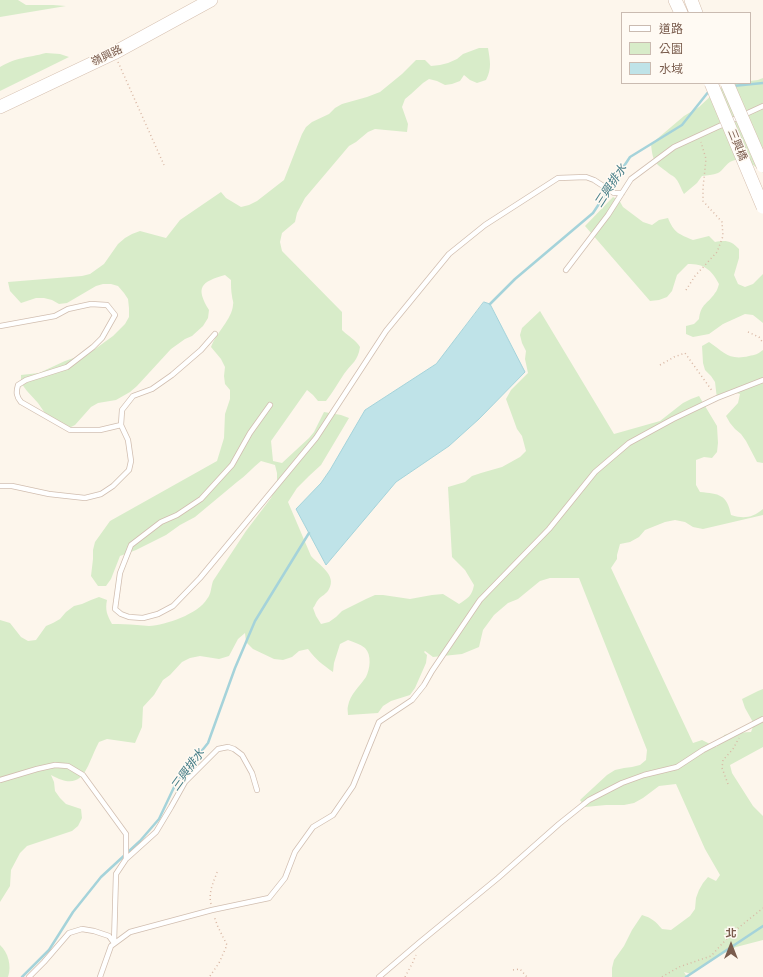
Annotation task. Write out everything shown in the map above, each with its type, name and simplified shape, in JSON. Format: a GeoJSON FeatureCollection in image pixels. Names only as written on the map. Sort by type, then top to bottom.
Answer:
{"type":"FeatureCollection","features":[{"type":"Feature","properties":{"kind":"main road","name":"嶺興路"},"geometry":{"type":"LineString","coordinates":[[0,106],[114,53],[211,0]]}},
{"type":"Feature","properties":{"kind":"main road"},"geometry":{"type":"LineString","coordinates":[[675,0],[681,12]]}},
{"type":"Feature","properties":{"kind":"main road"},"geometry":{"type":"LineString","coordinates":[[691,0],[696,12]]}},
{"type":"Feature","properties":{"kind":"main road","name":"三興橋"},"geometry":{"type":"LineString","coordinates":[[711,84],[763,207]]}},
{"type":"Feature","properties":{"kind":"main road","name":"三興橋"},"geometry":{"type":"LineString","coordinates":[[727,84],[763,166]]}},
{"type":"Feature","properties":{"kind":"lane"},"geometry":{"type":"LineString","coordinates":[[566,270],[608,214],[631,179],[637,174],[674,147],[763,106]]}},
{"type":"Feature","properties":{"kind":"lane"},"geometry":{"type":"LineString","coordinates":[[270,405],[250,433],[232,464],[201,499],[177,515],[161,522],[131,545],[120,573],[116,609],[120,614],[129,617],[143,618],[158,614],[173,606],[200,578],[316,438],[386,331],[449,254],[485,226],[558,178],[586,176],[614,193],[622,193]]}},
{"type":"Feature","properties":{"kind":"lane"},"geometry":{"type":"LineString","coordinates":[[0,326],[55,316],[68,309],[91,304],[107,305],[115,315],[102,338],[67,367],[26,380],[18,385],[16,391],[17,398],[21,402],[70,430],[100,430],[121,424]]}},
{"type":"Feature","properties":{"kind":"lane"},"geometry":{"type":"LineString","coordinates":[[0,486],[12,486],[49,494],[85,498],[101,494],[113,486],[129,470],[131,461],[128,440],[121,424],[122,410],[133,396],[152,389],[172,375],[201,350],[215,334]]}},
{"type":"Feature","properties":{"kind":"lane"},"geometry":{"type":"LineString","coordinates":[[100,977],[111,946],[130,932],[212,910],[269,898],[285,878],[295,852],[313,827],[333,815],[353,786],[379,722],[412,700],[424,685],[480,600],[549,529],[595,472],[629,443],[673,418],[717,398],[763,380]]}},
{"type":"Feature","properties":{"kind":"lane"},"geometry":{"type":"LineString","coordinates":[[379,977],[589,800],[622,783],[677,767],[703,750],[763,719]]}},
{"type":"Feature","properties":{"kind":"lane"},"geometry":{"type":"LineString","coordinates":[[114,943],[116,874],[126,859],[156,832],[185,782],[218,749],[228,747],[234,749],[242,755],[252,773],[257,790]]}},
{"type":"Feature","properties":{"kind":"lane"},"geometry":{"type":"LineString","coordinates":[[0,780],[55,765],[68,766],[73,769],[83,776],[126,834],[126,859]]}},
{"type":"Feature","properties":{"kind":"lane"},"geometry":{"type":"LineString","coordinates":[[29,977],[69,933],[82,929],[94,931],[109,936],[114,943]]}},
{"type":"Feature","properties":{"kind":"path"},"geometry":{"type":"LineString","coordinates":[[114,53],[164,165]]}},
{"type":"Feature","properties":{"kind":"path"},"geometry":{"type":"LineString","coordinates":[[686,290],[695,276],[717,252],[723,236],[722,222],[703,200],[706,159],[700,135]]}},
{"type":"Feature","properties":{"kind":"path"},"geometry":{"type":"LineString","coordinates":[[748,332],[759,337],[763,343]]}},
{"type":"Feature","properties":{"kind":"path"},"geometry":{"type":"LineString","coordinates":[[660,365],[685,353],[717,398]]}},
{"type":"Feature","properties":{"kind":"path"},"geometry":{"type":"LineString","coordinates":[[728,784],[722,768],[723,760],[733,749],[746,728]]}},
{"type":"Feature","properties":{"kind":"path"},"geometry":{"type":"LineString","coordinates":[[210,976],[219,963],[227,944],[218,927],[212,910],[210,896],[211,888],[218,870]]}},
{"type":"Feature","properties":{"kind":"path"},"geometry":{"type":"LineString","coordinates":[[662,977],[679,967],[711,956],[732,933],[763,908]]}},
{"type":"Feature","properties":{"kind":"path"},"geometry":{"type":"LineString","coordinates":[[405,977],[412,964],[420,942]]}},
{"type":"Feature","properties":{"kind":"path"},"geometry":{"type":"LineString","coordinates":[[513,970],[520,969],[527,977]]}},
{"type":"Feature","properties":{"kind":"green space"},"geometry":{"type":"Polygon","coordinates":[[[0,0],[18,0],[26,5],[66,6],[0,17],[0,0]]]}},
{"type":"Feature","properties":{"kind":"green space"},"geometry":{"type":"Polygon","coordinates":[[[479,48],[488,48],[490,68],[486,80],[477,83],[464,75],[460,81],[452,84],[445,85],[429,79],[423,83],[405,99],[402,107],[408,124],[407,132],[375,129],[368,132],[349,146],[305,198],[297,213],[295,222],[282,233],[280,242],[282,251],[342,312],[342,330],[360,347],[356,359],[326,401],[318,401],[307,390],[271,441],[273,461],[282,463],[314,432],[324,412],[349,418],[321,465],[297,488],[288,502],[311,556],[326,571],[331,579],[331,584],[328,591],[318,600],[313,608],[321,624],[329,622],[342,611],[375,595],[410,599],[443,594],[459,604],[471,594],[474,585],[465,570],[452,557],[448,487],[465,482],[472,476],[502,467],[520,457],[526,451],[522,436],[517,429],[506,399],[511,390],[528,373],[525,359],[526,351],[520,335],[522,328],[540,311],[614,434],[660,421],[683,403],[699,396],[717,426],[718,443],[717,452],[712,458],[704,457],[696,460],[696,485],[700,492],[712,493],[721,496],[727,503],[731,515],[748,517],[763,509],[763,515],[703,529],[675,520],[665,522],[645,530],[639,537],[630,542],[620,544],[617,559],[611,568],[693,743],[702,740],[716,747],[722,742],[724,735],[751,732],[754,724],[742,699],[763,689],[763,747],[730,765],[732,773],[753,806],[763,816],[763,940],[736,947],[691,974],[684,972],[687,977],[612,977],[614,960],[642,915],[653,920],[662,929],[671,930],[690,916],[695,909],[696,898],[699,890],[708,877],[716,881],[720,875],[705,849],[676,784],[659,786],[634,803],[624,805],[585,807],[580,800],[607,775],[615,770],[640,765],[646,760],[647,750],[579,578],[550,578],[540,581],[518,599],[508,603],[494,615],[483,630],[479,647],[462,654],[433,657],[425,651],[424,652],[427,655],[426,663],[415,688],[410,695],[391,701],[383,706],[378,713],[348,715],[349,702],[366,677],[370,662],[369,654],[365,648],[348,640],[340,644],[334,663],[333,672],[319,662],[308,649],[299,651],[292,657],[283,660],[274,659],[253,649],[246,642],[245,633],[238,639],[229,656],[219,659],[200,656],[190,658],[182,662],[163,680],[154,695],[143,707],[142,727],[135,743],[107,739],[99,742],[87,768],[83,775],[78,779],[71,781],[62,780],[51,775],[54,782],[55,791],[60,798],[66,804],[81,809],[82,818],[78,826],[72,831],[27,846],[20,853],[11,870],[10,886],[0,902],[0,620],[10,623],[21,637],[28,641],[36,640],[46,626],[60,619],[74,606],[99,597],[107,600],[107,612],[112,624],[149,626],[181,618],[197,609],[208,597],[213,581],[246,531],[271,498],[277,482],[275,465],[261,461],[195,517],[166,535],[120,556],[111,579],[106,586],[98,586],[91,576],[93,550],[95,542],[110,521],[217,461],[224,438],[225,414],[230,399],[230,390],[225,384],[225,367],[221,359],[211,347],[216,336],[230,316],[232,310],[233,303],[231,280],[225,275],[210,280],[203,286],[202,296],[209,310],[208,318],[203,326],[192,336],[171,349],[137,386],[116,400],[98,403],[91,407],[75,425],[67,429],[60,427],[47,416],[21,383],[21,375],[39,373],[65,361],[91,352],[113,336],[125,324],[129,317],[128,299],[118,286],[103,284],[96,286],[67,303],[59,304],[52,300],[36,298],[21,303],[10,291],[8,282],[82,276],[90,274],[104,264],[118,244],[125,238],[140,231],[166,238],[180,220],[221,192],[226,198],[241,207],[249,205],[257,201],[284,180],[302,134],[306,127],[312,122],[329,114],[342,104],[380,92],[416,60],[425,60],[431,66],[440,65],[448,63],[457,59],[463,54],[479,48]]]}},
{"type":"Feature","properties":{"kind":"green space"},"geometry":{"type":"Polygon","coordinates":[[[46,53],[60,54],[69,57],[0,91],[0,67],[17,59],[46,53]]]}},
{"type":"Feature","properties":{"kind":"green space"},"geometry":{"type":"Polygon","coordinates":[[[763,78],[763,173],[749,162],[736,160],[730,162],[718,173],[702,176],[697,183],[684,194],[675,178],[654,160],[651,144],[684,116],[699,107],[721,88],[735,84],[751,84],[751,81],[763,78]]]}},
{"type":"Feature","properties":{"kind":"green space"},"geometry":{"type":"Polygon","coordinates":[[[613,197],[619,200],[623,207],[643,222],[652,225],[659,220],[668,218],[675,230],[693,240],[709,236],[715,242],[723,241],[736,246],[739,249],[739,258],[734,275],[738,284],[745,287],[753,284],[763,274],[763,323],[753,315],[745,314],[723,324],[709,334],[693,337],[686,334],[686,326],[694,324],[699,319],[701,310],[716,292],[719,284],[710,271],[703,266],[688,264],[677,275],[672,291],[667,297],[650,301],[585,226],[613,197]]]}},
{"type":"Feature","properties":{"kind":"green space"},"geometry":{"type":"Polygon","coordinates":[[[709,342],[727,355],[736,357],[753,355],[763,350],[763,463],[757,462],[746,441],[730,423],[726,416],[738,403],[740,394],[732,392],[726,397],[717,399],[715,382],[705,370],[703,363],[702,346],[709,342]]]}},
{"type":"Feature","properties":{"kind":"green space"},"geometry":{"type":"Polygon","coordinates":[[[0,945],[5,951],[10,968],[8,977],[0,977],[0,945]]]}},
{"type":"Feature","properties":{"kind":"water"},"geometry":{"type":"Polygon","coordinates":[[[484,302],[490,304],[525,372],[479,419],[449,446],[396,482],[326,565],[296,509],[321,483],[365,410],[436,364],[484,302]]]}},
{"type":"Feature","properties":{"kind":"waterway","name":"三興排水"},"geometry":{"type":"LineString","coordinates":[[733,86],[763,83]]}},
{"type":"Feature","properties":{"kind":"waterway","name":"三興排水"},"geometry":{"type":"LineString","coordinates":[[490,304],[515,279],[593,213],[630,157],[682,125],[709,91]]}},
{"type":"Feature","properties":{"kind":"waterway","name":"三興排水"},"geometry":{"type":"LineString","coordinates":[[22,977],[49,950],[73,912],[101,877],[140,841],[159,819],[176,783],[208,743],[235,668],[255,621],[309,533]]}},
{"type":"Feature","properties":{"kind":"waterway"},"geometry":{"type":"LineString","coordinates":[[686,977],[763,926]]}}]}
